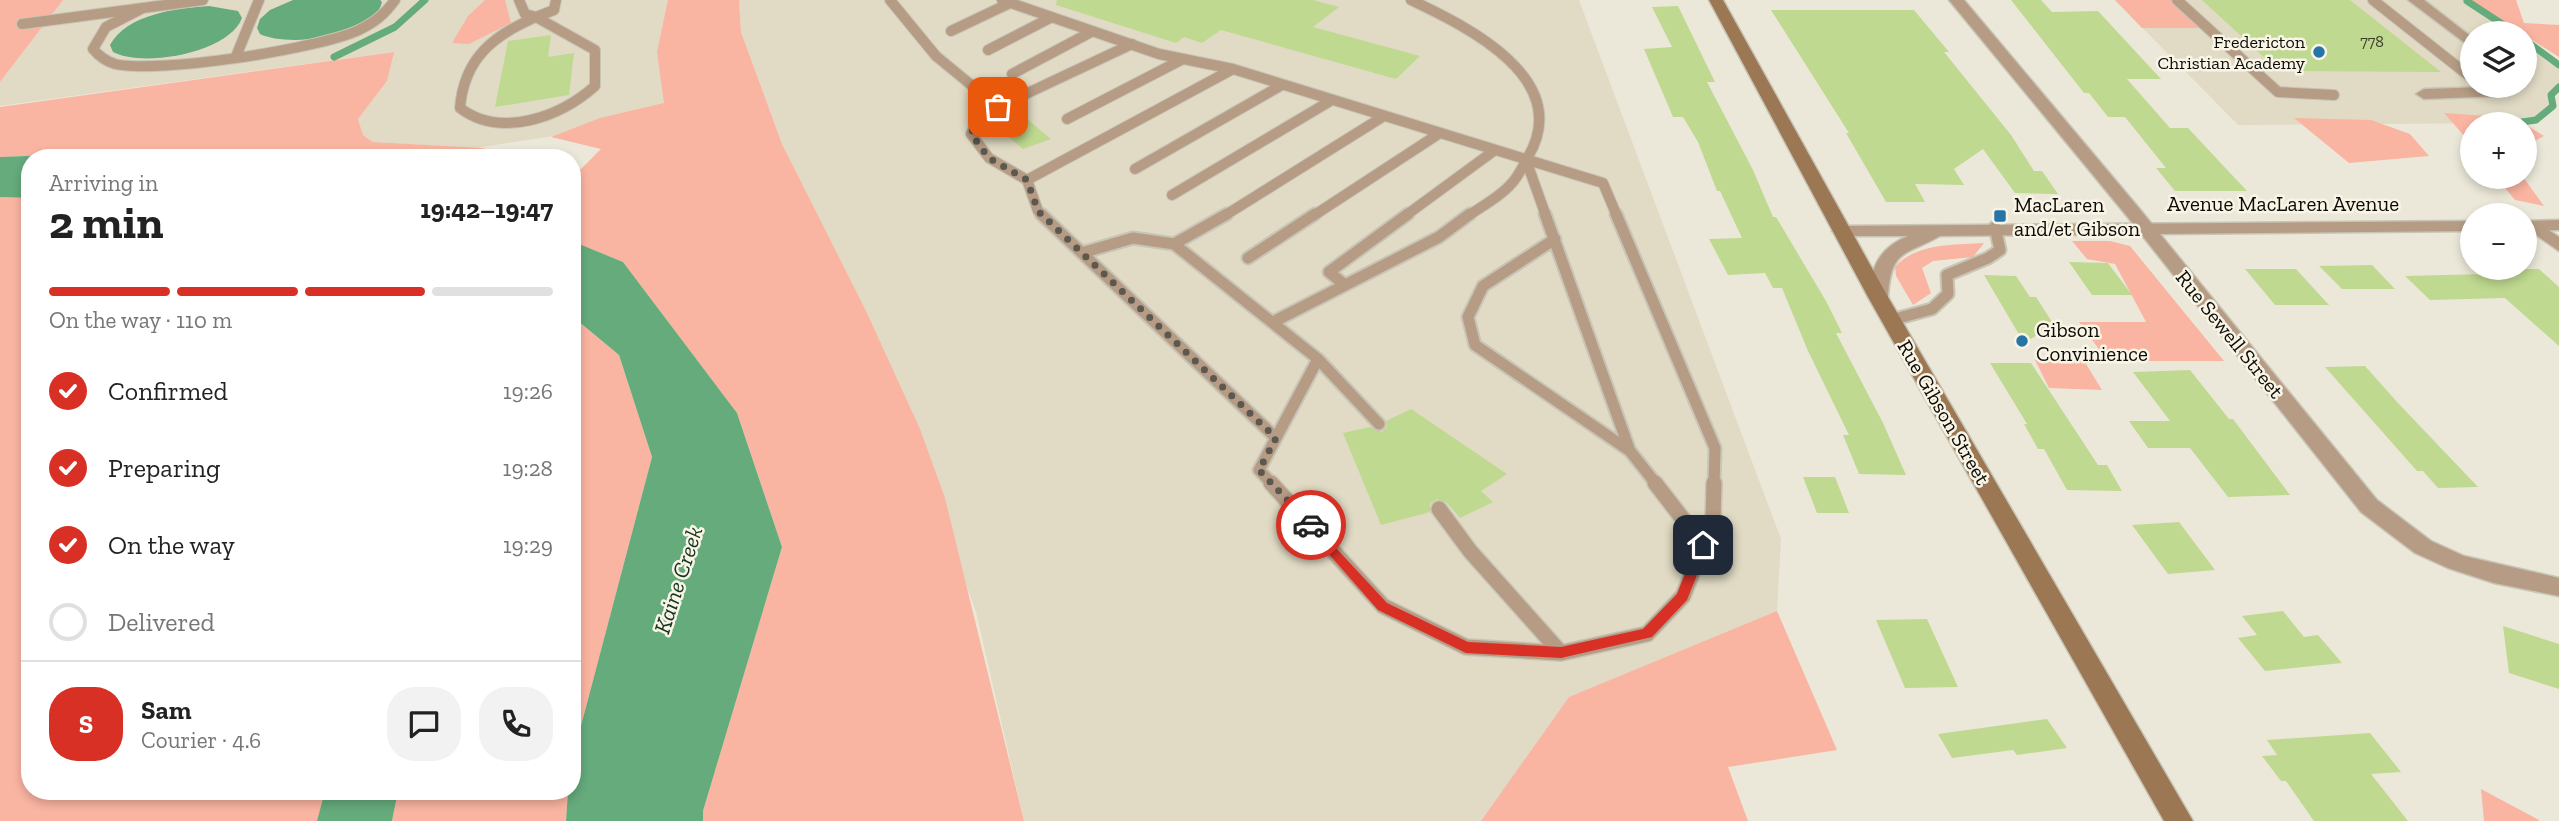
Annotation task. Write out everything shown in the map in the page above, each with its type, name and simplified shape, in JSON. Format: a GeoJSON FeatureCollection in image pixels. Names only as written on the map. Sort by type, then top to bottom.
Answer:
{"type":"FeatureCollection","features":[{"type":"Feature","properties":{"kind":"main road","name":"Rue Gibson Street"},"geometry":{"type":"LineString","coordinates":[[1716,0],[1878,297],[2179,821]]}},
{"type":"Feature","properties":{"kind":"street","name":"Rue Sewell Street"},"geometry":{"type":"LineString","coordinates":[[1956,0],[2144,226],[2369,506],[2393,527],[2456,562],[2494,574],[2559,587]]}},
{"type":"Feature","properties":{"kind":"street"},"geometry":{"type":"LineString","coordinates":[[2415,0],[2460,35]]}},
{"type":"Feature","properties":{"kind":"street"},"geometry":{"type":"LineString","coordinates":[[2424,93],[2460,91]]}},
{"type":"Feature","properties":{"kind":"street"},"geometry":{"type":"LineString","coordinates":[[2537,226],[2559,225]]}},
{"type":"Feature","properties":{"kind":"street","name":"Avenue MacLaren Avenue"},"geometry":{"type":"LineString","coordinates":[[1841,231],[1995,227],[2460,226]]}},
{"type":"Feature","properties":{"kind":"street"},"geometry":{"type":"LineString","coordinates":[[1878,297],[1879,269],[1891,252],[1910,241],[1948,228]]}},
{"type":"Feature","properties":{"kind":"street"},"geometry":{"type":"LineString","coordinates":[[2537,231],[2559,246]]}},
{"type":"Feature","properties":{"kind":"lane"},"geometry":{"type":"LineString","coordinates":[[22,24],[203,0]]}},
{"type":"Feature","properties":{"kind":"lane"},"geometry":{"type":"LineString","coordinates":[[237,54],[260,0]]}},
{"type":"Feature","properties":{"kind":"lane"},"geometry":{"type":"LineString","coordinates":[[143,8],[109,23],[97,35],[93,49],[99,59],[116,65],[140,66],[323,43],[353,35],[390,12],[395,0]]}},
{"type":"Feature","properties":{"kind":"lane"},"geometry":{"type":"LineString","coordinates":[[519,0],[525,13],[536,17],[595,50],[596,86],[572,106],[542,117],[502,123],[476,120],[460,108],[460,89],[485,51],[501,33],[536,17],[554,10],[556,0]]}},
{"type":"Feature","properties":{"kind":"lane"},"geometry":{"type":"LineString","coordinates":[[890,0],[936,56],[998,107]]}},
{"type":"Feature","properties":{"kind":"lane"},"geometry":{"type":"LineString","coordinates":[[1273,322],[1439,237],[1512,184],[1537,142],[1541,113],[1535,90],[1502,54],[1460,23],[1411,0]]}},
{"type":"Feature","properties":{"kind":"lane"},"geometry":{"type":"LineString","coordinates":[[2177,0],[2278,92],[2334,94]]}},
{"type":"Feature","properties":{"kind":"lane"},"geometry":{"type":"LineString","coordinates":[[2373,0],[2460,69]]}},
{"type":"Feature","properties":{"kind":"lane"},"geometry":{"type":"LineString","coordinates":[[951,31],[1006,1],[1132,44],[1183,59],[1233,69],[1602,183],[1715,448],[1713,521],[1683,596],[1647,634],[1561,653],[1466,648],[1383,606],[1259,470],[1318,359]]}},
{"type":"Feature","properties":{"kind":"lane"},"geometry":{"type":"LineString","coordinates":[[988,50],[1052,17]]}},
{"type":"Feature","properties":{"kind":"lane"},"geometry":{"type":"LineString","coordinates":[[1012,74],[1093,31]]}},
{"type":"Feature","properties":{"kind":"lane"},"geometry":{"type":"LineString","coordinates":[[1132,44],[980,114],[971,134],[989,158],[1027,180],[1038,211],[1276,438]]}},
{"type":"Feature","properties":{"kind":"lane"},"geometry":{"type":"LineString","coordinates":[[1067,119],[1183,59]]}},
{"type":"Feature","properties":{"kind":"lane"},"geometry":{"type":"LineString","coordinates":[[1027,180],[1233,69]]}},
{"type":"Feature","properties":{"kind":"lane"},"geometry":{"type":"LineString","coordinates":[[1135,169],[1282,85]]}},
{"type":"Feature","properties":{"kind":"lane"},"geometry":{"type":"LineString","coordinates":[[1172,195],[1332,100]]}},
{"type":"Feature","properties":{"kind":"lane"},"geometry":{"type":"LineString","coordinates":[[1174,244],[1210,225],[1384,116]]}},
{"type":"Feature","properties":{"kind":"lane"},"geometry":{"type":"LineString","coordinates":[[1248,258],[1440,133]]}},
{"type":"Feature","properties":{"kind":"lane"},"geometry":{"type":"LineString","coordinates":[[1345,285],[1329,272],[1496,150]]}},
{"type":"Feature","properties":{"kind":"lane"},"geometry":{"type":"LineString","coordinates":[[1526,160],[1630,451]]}},
{"type":"Feature","properties":{"kind":"lane"},"geometry":{"type":"LineString","coordinates":[[1891,320],[1932,309],[1948,294],[1947,275],[1964,265],[1989,260],[2000,250],[1995,227]]}},
{"type":"Feature","properties":{"kind":"lane"},"geometry":{"type":"LineString","coordinates":[[1084,252],[1133,238],[1174,244],[1318,359],[1380,424]]}},
{"type":"Feature","properties":{"kind":"lane"},"geometry":{"type":"LineString","coordinates":[[1555,239],[1483,286],[1468,317],[1475,345],[1630,451],[1703,545]]}},
{"type":"Feature","properties":{"kind":"lane"},"geometry":{"type":"LineString","coordinates":[[1439,509],[1470,551],[1561,653]]}},
{"type":"Feature","properties":{"kind":"shaded area"},"geometry":{"type":"Polygon","coordinates":[[[0,0],[63,0],[0,82],[0,0]]]}},
{"type":"Feature","properties":{"kind":"shaded area"},"geometry":{"type":"Polygon","coordinates":[[[63,0],[689,0],[697,114],[475,148],[373,142],[363,135],[358,119],[387,81],[393,52],[0,106],[0,82],[63,0]]]}},
{"type":"Feature","properties":{"kind":"shaded area"},"geometry":{"type":"Polygon","coordinates":[[[485,0],[505,0],[511,23],[469,44],[452,43],[468,16],[485,0]]]}},
{"type":"Feature","properties":{"kind":"shaded area"},"geometry":{"type":"Polygon","coordinates":[[[668,0],[739,0],[741,32],[782,144],[866,311],[920,429],[945,498],[1024,821],[703,821],[703,811],[782,547],[737,413],[623,262],[581,245],[581,169],[601,149],[551,137],[600,118],[664,103],[657,52],[668,0]]]}},
{"type":"Feature","properties":{"kind":"shaded area"},"geometry":{"type":"Polygon","coordinates":[[[739,0],[1579,0],[1781,539],[1777,611],[1627,757],[1609,821],[1024,821],[976,612],[879,340],[782,144],[741,32],[739,0]]]}},
{"type":"Feature","properties":{"kind":"shaded area","name":"Fredericton Christian Academy"},"geometry":{"type":"Polygon","coordinates":[[[2115,0],[2464,0],[2497,21],[2460,21],[2460,98],[2537,98],[2537,49],[2559,65],[2559,87],[2552,95],[2553,106],[2537,119],[2537,112],[2460,112],[2460,123],[2238,125],[2115,0]]]}},
{"type":"Feature","properties":{"kind":"shaded area"},"geometry":{"type":"Polygon","coordinates":[[[2115,0],[2177,0],[2208,28],[2142,28],[2115,0]]]}},
{"type":"Feature","properties":{"kind":"shaded area"},"geometry":{"type":"Polygon","coordinates":[[[2469,0],[2516,0],[2523,21],[2502,21],[2469,0]]]}},
{"type":"Feature","properties":{"kind":"shaded area"},"geometry":{"type":"Polygon","coordinates":[[[2537,24],[2559,25],[2559,57],[2537,43],[2537,24]]]}},
{"type":"Feature","properties":{"kind":"shaded area"},"geometry":{"type":"Polygon","coordinates":[[[394,52],[387,81],[358,119],[363,135],[373,142],[487,149],[21,149],[21,156],[0,157],[0,107],[394,52]]]}},
{"type":"Feature","properties":{"kind":"shaded area"},"geometry":{"type":"Polygon","coordinates":[[[2444,113],[2460,114],[2460,131],[2444,113]]]}},
{"type":"Feature","properties":{"kind":"shaded area"},"geometry":{"type":"Polygon","coordinates":[[[2294,118],[2371,120],[2410,134],[2429,156],[2349,163],[2294,118]]]}},
{"type":"Feature","properties":{"kind":"shaded area"},"geometry":{"type":"Polygon","coordinates":[[[2506,189],[2532,189],[2544,206],[2537,203],[2515,200],[2506,189]]]}},
{"type":"Feature","properties":{"kind":"shaded area"},"geometry":{"type":"Polygon","coordinates":[[[0,197],[21,198],[21,800],[337,800],[333,821],[0,821],[0,197]]]}},
{"type":"Feature","properties":{"kind":"shaded area"},"geometry":{"type":"Polygon","coordinates":[[[2072,241],[2110,241],[2130,246],[2224,361],[2124,361],[2086,364],[2102,390],[2049,388],[2035,360],[2101,352],[2079,322],[2146,322],[2115,264],[2087,259],[2072,241]]]}},
{"type":"Feature","properties":{"kind":"shaded area"},"geometry":{"type":"Polygon","coordinates":[[[1984,243],[1973,257],[1933,261],[1922,268],[1931,293],[1913,305],[1896,276],[1895,267],[1904,259],[1924,249],[1984,243]]]}},
{"type":"Feature","properties":{"kind":"shaded area"},"geometry":{"type":"Polygon","coordinates":[[[581,323],[619,355],[652,457],[581,726],[581,323]]]}},
{"type":"Feature","properties":{"kind":"shaded area"},"geometry":{"type":"Polygon","coordinates":[[[1777,611],[1837,750],[1728,767],[1748,821],[1481,821],[1569,697],[1777,611]]]}},
{"type":"Feature","properties":{"kind":"shaded area"},"geometry":{"type":"Polygon","coordinates":[[[2481,789],[2539,820],[2539,821],[2484,821],[2481,789]]]}},
{"type":"Feature","properties":{"kind":"shaded area"},"geometry":{"type":"Polygon","coordinates":[[[396,800],[567,800],[566,821],[392,821],[396,800]]]}},
{"type":"Feature","properties":{"kind":"water"},"geometry":{"type":"Polygon","coordinates":[[[293,0],[382,2],[376,14],[364,24],[329,36],[290,40],[260,34],[257,28],[260,19],[270,10],[293,0]]]}},
{"type":"Feature","properties":{"kind":"water"},"geometry":{"type":"Polygon","coordinates":[[[209,6],[238,11],[242,18],[234,30],[221,40],[184,54],[164,58],[127,57],[113,52],[110,45],[118,35],[140,20],[168,11],[209,6]]]}},
{"type":"Feature","properties":{"kind":"water"},"geometry":{"type":"Polygon","coordinates":[[[21,156],[21,198],[0,197],[0,157],[21,156]]]}},
{"type":"Feature","properties":{"kind":"water","name":"Kaine Creek"},"geometry":{"type":"Polygon","coordinates":[[[581,245],[623,262],[737,413],[782,547],[703,811],[703,821],[566,821],[567,800],[581,800],[581,726],[652,457],[619,355],[581,323],[581,245]]]}},
{"type":"Feature","properties":{"kind":"water"},"geometry":{"type":"Polygon","coordinates":[[[323,800],[396,800],[392,821],[317,821],[323,800]]]}},
{"type":"Feature","properties":{"kind":"building"},"geometry":{"type":"Polygon","coordinates":[[[1057,0],[1313,0],[1339,7],[1313,27],[1420,56],[1396,79],[1221,30],[1202,43],[1184,37],[1176,43],[1056,5],[1057,0]]]}},
{"type":"Feature","properties":{"kind":"building"},"geometry":{"type":"Polygon","coordinates":[[[2011,0],[2041,0],[2052,12],[2098,11],[2161,79],[2127,79],[2170,128],[2188,128],[2247,191],[2175,191],[2156,168],[2166,168],[2125,117],[2108,117],[2089,93],[2084,93],[2011,0]]]}},
{"type":"Feature","properties":{"kind":"building"},"geometry":{"type":"Polygon","coordinates":[[[2202,0],[2350,0],[2441,72],[2279,71],[2202,0]]]}},
{"type":"Feature","properties":{"kind":"building"},"geometry":{"type":"Polygon","coordinates":[[[1678,6],[1715,82],[1707,82],[1753,170],[1773,217],[1776,217],[1826,301],[1842,333],[1836,333],[1883,423],[1906,475],[1859,474],[1843,435],[1849,435],[1808,351],[1782,288],[1773,288],[1765,273],[1728,275],[1709,239],[1742,238],[1720,191],[1717,191],[1698,142],[1683,117],[1673,117],[1644,49],[1672,47],[1652,7],[1678,6]]]}},
{"type":"Feature","properties":{"kind":"building"},"geometry":{"type":"Polygon","coordinates":[[[1771,10],[1914,10],[2011,135],[2034,171],[2042,171],[2058,194],[2015,193],[1983,149],[1954,169],[1964,185],[1915,184],[1925,202],[1886,202],[1846,133],[1849,133],[1771,10]]]}},
{"type":"Feature","properties":{"kind":"building"},"geometry":{"type":"Polygon","coordinates":[[[551,35],[548,57],[574,53],[569,95],[495,107],[508,41],[551,35]]]}},
{"type":"Feature","properties":{"kind":"building"},"geometry":{"type":"Polygon","coordinates":[[[1017,114],[1026,118],[1051,139],[1023,149],[992,123],[1017,114]]]}},
{"type":"Feature","properties":{"kind":"building"},"geometry":{"type":"Polygon","coordinates":[[[2069,262],[2108,263],[2132,295],[2092,295],[2069,262]]]}},
{"type":"Feature","properties":{"kind":"building"},"geometry":{"type":"Polygon","coordinates":[[[2372,265],[2395,289],[2342,289],[2319,266],[2372,265]]]}},
{"type":"Feature","properties":{"kind":"building"},"geometry":{"type":"Polygon","coordinates":[[[2245,269],[2296,269],[2329,305],[2275,305],[2245,269]]]}},
{"type":"Feature","properties":{"kind":"building"},"geometry":{"type":"Polygon","coordinates":[[[2539,269],[2559,287],[2559,346],[2505,298],[2430,300],[2405,276],[2460,275],[2460,280],[2537,280],[2539,269]]]}},
{"type":"Feature","properties":{"kind":"building"},"geometry":{"type":"Polygon","coordinates":[[[1984,275],[2016,276],[2030,297],[2036,297],[2054,325],[2024,343],[1984,275]]]}},
{"type":"Feature","properties":{"kind":"building"},"geometry":{"type":"Polygon","coordinates":[[[1990,363],[2031,363],[2098,465],[2107,465],[2122,491],[2067,490],[2044,449],[2038,449],[2024,424],[2027,424],[1990,363]]]}},
{"type":"Feature","properties":{"kind":"building"},"geometry":{"type":"Polygon","coordinates":[[[2365,366],[2478,487],[2438,488],[2423,471],[2417,471],[2325,367],[2365,366]]]}},
{"type":"Feature","properties":{"kind":"building"},"geometry":{"type":"Polygon","coordinates":[[[2190,370],[2229,419],[2233,419],[2290,495],[2228,497],[2190,448],[2148,448],[2129,421],[2170,421],[2133,372],[2190,370]]]}},
{"type":"Feature","properties":{"kind":"building"},"geometry":{"type":"Polygon","coordinates":[[[1411,409],[1507,474],[1481,491],[1493,502],[1460,518],[1447,503],[1437,499],[1430,504],[1430,512],[1381,525],[1343,433],[1370,427],[1382,432],[1387,427],[1386,421],[1411,409]]]}},
{"type":"Feature","properties":{"kind":"building"},"geometry":{"type":"Polygon","coordinates":[[[1803,477],[1835,477],[1849,513],[1817,513],[1803,477]]]}},
{"type":"Feature","properties":{"kind":"building"},"geometry":{"type":"Polygon","coordinates":[[[2179,522],[2215,570],[2168,574],[2132,525],[2179,522]]]}},
{"type":"Feature","properties":{"kind":"building"},"geometry":{"type":"Polygon","coordinates":[[[2283,611],[2304,637],[2318,635],[2342,663],[2265,671],[2238,638],[2257,635],[2242,616],[2283,611]]]}},
{"type":"Feature","properties":{"kind":"building"},"geometry":{"type":"Polygon","coordinates":[[[1927,619],[1958,687],[1905,688],[1876,620],[1927,619]]]}},
{"type":"Feature","properties":{"kind":"building"},"geometry":{"type":"Polygon","coordinates":[[[2503,626],[2559,644],[2559,689],[2509,673],[2503,626]]]}},
{"type":"Feature","properties":{"kind":"building"},"geometry":{"type":"Polygon","coordinates":[[[2047,719],[2067,748],[2017,755],[2013,750],[1952,758],[1938,734],[2047,719]]]}},
{"type":"Feature","properties":{"kind":"building"},"geometry":{"type":"Polygon","coordinates":[[[2370,733],[2401,772],[2371,774],[2408,821],[2314,821],[2286,781],[2281,781],[2262,756],[2277,755],[2267,740],[2370,733]]]}},
{"type":"Feature","properties":{"kind":"waterway"},"geometry":{"type":"LineString","coordinates":[[334,57],[395,27],[425,0]]}},
{"type":"Feature","properties":{"kind":"waterway"},"geometry":{"type":"LineString","coordinates":[[2467,1],[2498,21]]}},
{"type":"Feature","properties":{"kind":"waterway"},"geometry":{"type":"LineString","coordinates":[[2537,49],[2559,65]]}},
{"type":"Feature","properties":{"kind":"waterway"},"geometry":{"type":"LineString","coordinates":[[2537,119],[2553,106],[2551,95],[2559,87]]}},
{"type":"Feature","properties":{"kind":"way so far"},"geometry":{"type":"LineString","coordinates":[[998,107],[980,114],[971,134],[989,158],[1027,180],[1038,211],[1276,438],[1259,470],[1311,525]]}},
{"type":"Feature","properties":{"kind":"place","name":"Fredericton Christian Academy"},"geometry":{"type":"Point","coordinates":[2319,52]}},
{"type":"Feature","properties":{"kind":"place","name":"MacLaren and/et Gibson"},"geometry":{"type":"Point","coordinates":[2000,216]}},
{"type":"Feature","properties":{"kind":"place","name":"Gibson Convinience"},"geometry":{"type":"Point","coordinates":[2022,341]}},
{"type":"Feature","properties":{"kind":"route"},"geometry":{"type":"LineString","coordinates":[[1311,525],[1383,606],[1466,648],[1561,653],[1647,634],[1683,596],[1703,545]]}}]}
